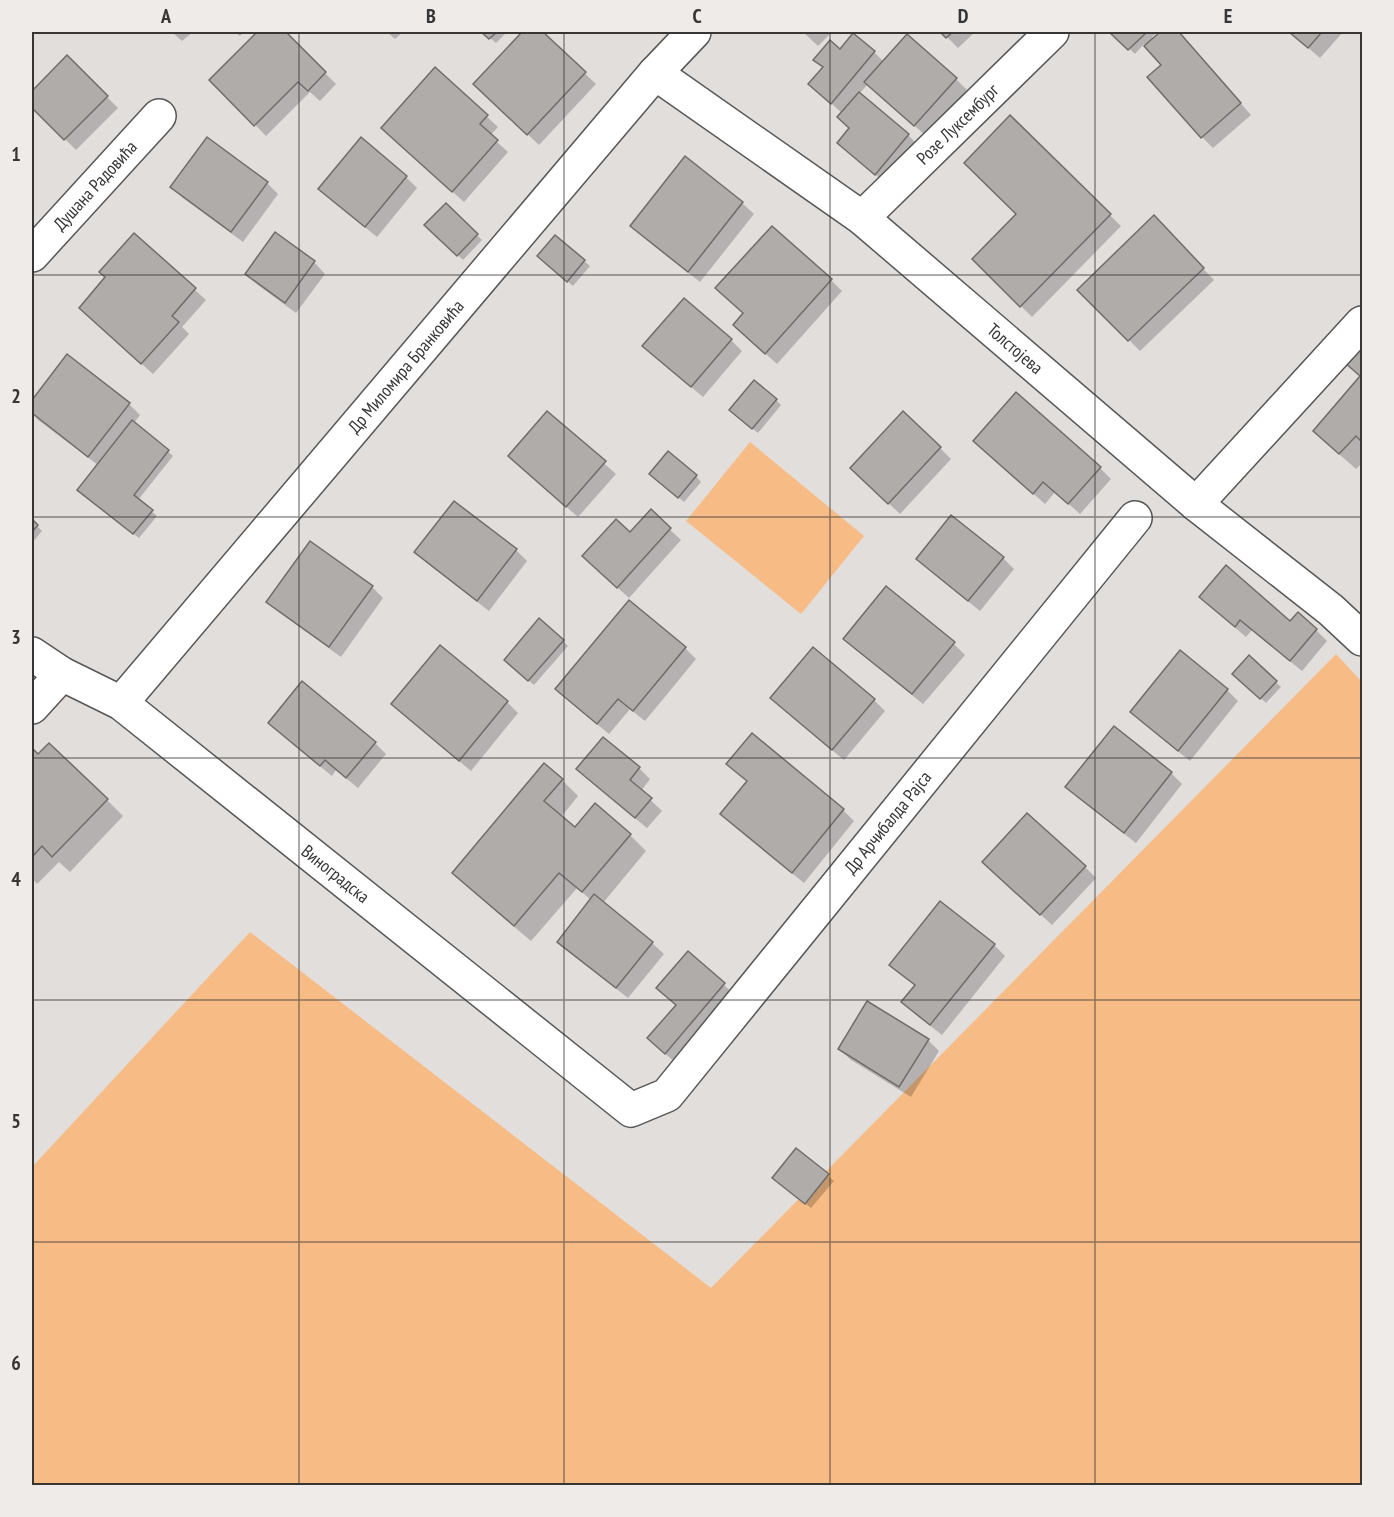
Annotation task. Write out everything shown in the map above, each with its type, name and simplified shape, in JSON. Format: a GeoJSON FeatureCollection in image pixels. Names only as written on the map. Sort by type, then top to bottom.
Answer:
{"type":"FeatureCollection","features":[{"type":"Feature","properties":{"kind":"street","name":"Др Миломира Бранковића"},"geometry":{"type":"LineString","coordinates":[[121,703],[655,73],[694,32]]}},
{"type":"Feature","properties":{"kind":"street","name":"Розе Луксембург"},"geometry":{"type":"LineString","coordinates":[[862,218],[1052,32]]}},
{"type":"Feature","properties":{"kind":"street","name":"Толстојева"},"geometry":{"type":"LineString","coordinates":[[655,73],[862,218],[1196,504],[1331,610],[1362,639]]}},
{"type":"Feature","properties":{"kind":"street","name":"Душана Радовића"},"geometry":{"type":"LineString","coordinates":[[32,255],[159,116]]}},
{"type":"Feature","properties":{"kind":"street"},"geometry":{"type":"LineString","coordinates":[[1196,504],[1362,323]]}},
{"type":"Feature","properties":{"kind":"street","name":"Др Арчибалда Рајса"},"geometry":{"type":"LineString","coordinates":[[631,1110],[667,1095],[1135,518]]}},
{"type":"Feature","properties":{"kind":"street","name":"Виноградска"},"geometry":{"type":"LineString","coordinates":[[32,654],[62,674],[121,703],[631,1110]]}},
{"type":"Feature","properties":{"kind":"street"},"geometry":{"type":"LineString","coordinates":[[32,707],[62,674]]}},
{"type":"Feature","properties":{"kind":"shaded area"},"geometry":{"type":"Polygon","coordinates":[[[750,442],[864,536],[801,614],[686,521],[750,442]]]}},
{"type":"Feature","properties":{"kind":"shaded area"},"geometry":{"type":"Polygon","coordinates":[[[1336,654],[1362,682],[1362,1485],[32,1485],[32,1167],[250,932],[711,1288],[1336,654]]]}},
{"type":"Feature","properties":{"kind":"building"},"geometry":{"type":"Polygon","coordinates":[[[257,32],[286,32],[326,72],[308,91],[298,82],[254,126],[209,80],[257,32]]]}},
{"type":"Feature","properties":{"kind":"building"},"geometry":{"type":"Polygon","coordinates":[[[481,32],[497,32],[489,39],[481,32]]]}},
{"type":"Feature","properties":{"kind":"building"},"geometry":{"type":"Polygon","coordinates":[[[522,32],[543,32],[586,72],[527,135],[473,84],[522,32]]]}},
{"type":"Feature","properties":{"kind":"building"},"geometry":{"type":"Polygon","coordinates":[[[940,32],[953,32],[946,38],[940,32]]]}},
{"type":"Feature","properties":{"kind":"building"},"geometry":{"type":"Polygon","coordinates":[[[1109,32],[1147,32],[1128,50],[1109,32]]]}},
{"type":"Feature","properties":{"kind":"building"},"geometry":{"type":"Polygon","coordinates":[[[1160,32],[1179,32],[1241,103],[1201,138],[1147,77],[1161,65],[1144,46],[1160,32]]]}},
{"type":"Feature","properties":{"kind":"building"},"geometry":{"type":"Polygon","coordinates":[[[1289,32],[1322,32],[1308,48],[1289,32]]]}},
{"type":"Feature","properties":{"kind":"building"},"geometry":{"type":"Polygon","coordinates":[[[853,33],[875,51],[831,104],[808,84],[823,67],[813,60],[830,40],[840,49],[853,33]]]}},
{"type":"Feature","properties":{"kind":"building"},"geometry":{"type":"Polygon","coordinates":[[[907,34],[957,78],[914,126],[864,82],[907,34]]]}},
{"type":"Feature","properties":{"kind":"building"},"geometry":{"type":"Polygon","coordinates":[[[67,55],[108,96],[64,140],[32,108],[32,91],[67,55]]]}},
{"type":"Feature","properties":{"kind":"building"},"geometry":{"type":"Polygon","coordinates":[[[435,67],[488,115],[480,124],[498,140],[452,192],[381,128],[435,67]]]}},
{"type":"Feature","properties":{"kind":"building"},"geometry":{"type":"Polygon","coordinates":[[[859,92],[909,134],[875,175],[837,143],[849,128],[837,117],[859,92]]]}},
{"type":"Feature","properties":{"kind":"building"},"geometry":{"type":"Polygon","coordinates":[[[1010,115],[1111,214],[1020,307],[972,259],[1016,214],[964,163],[1010,115]]]}},
{"type":"Feature","properties":{"kind":"building"},"geometry":{"type":"Polygon","coordinates":[[[207,137],[268,182],[231,232],[170,187],[207,137]]]}},
{"type":"Feature","properties":{"kind":"building"},"geometry":{"type":"Polygon","coordinates":[[[361,137],[407,176],[365,227],[318,189],[361,137]]]}},
{"type":"Feature","properties":{"kind":"building"},"geometry":{"type":"Polygon","coordinates":[[[685,156],[743,202],[688,272],[630,226],[685,156]]]}},
{"type":"Feature","properties":{"kind":"building"},"geometry":{"type":"Polygon","coordinates":[[[446,203],[478,234],[457,256],[424,225],[446,203]]]}},
{"type":"Feature","properties":{"kind":"building"},"geometry":{"type":"Polygon","coordinates":[[[1154,215],[1204,268],[1128,341],[1077,290],[1154,215]]]}},
{"type":"Feature","properties":{"kind":"building"},"geometry":{"type":"Polygon","coordinates":[[[772,226],[832,279],[765,354],[733,325],[743,313],[715,288],[772,226]]]}},
{"type":"Feature","properties":{"kind":"building"},"geometry":{"type":"Polygon","coordinates":[[[275,232],[315,261],[285,303],[245,274],[275,232]]]}},
{"type":"Feature","properties":{"kind":"building"},"geometry":{"type":"Polygon","coordinates":[[[134,233],[196,288],[172,316],[179,322],[141,364],[79,308],[105,277],[99,272],[134,233]]]}},
{"type":"Feature","properties":{"kind":"building"},"geometry":{"type":"Polygon","coordinates":[[[555,235],[585,260],[567,282],[537,256],[555,235]]]}},
{"type":"Feature","properties":{"kind":"building"},"geometry":{"type":"Polygon","coordinates":[[[684,298],[732,339],[691,387],[642,346],[684,298]]]}},
{"type":"Feature","properties":{"kind":"building"},"geometry":{"type":"Polygon","coordinates":[[[1362,341],[1362,442],[1356,436],[1339,454],[1313,431],[1360,376],[1344,362],[1362,341]]]}},
{"type":"Feature","properties":{"kind":"building"},"geometry":{"type":"Polygon","coordinates":[[[67,354],[130,403],[88,457],[32,413],[32,400],[67,354]]]}},
{"type":"Feature","properties":{"kind":"building"},"geometry":{"type":"Polygon","coordinates":[[[754,380],[777,399],[752,429],[729,410],[754,380]]]}},
{"type":"Feature","properties":{"kind":"building"},"geometry":{"type":"Polygon","coordinates":[[[1016,392],[1101,467],[1068,504],[1043,482],[1033,494],[973,441],[1016,392]]]}},
{"type":"Feature","properties":{"kind":"building"},"geometry":{"type":"Polygon","coordinates":[[[547,411],[606,461],[566,507],[508,456],[547,411]]]}},
{"type":"Feature","properties":{"kind":"building"},"geometry":{"type":"Polygon","coordinates":[[[903,411],[941,447],[888,504],[850,468],[903,411]]]}},
{"type":"Feature","properties":{"kind":"building"},"geometry":{"type":"Polygon","coordinates":[[[132,420],[169,450],[134,495],[153,510],[133,534],[77,490],[132,420]]]}},
{"type":"Feature","properties":{"kind":"building"},"geometry":{"type":"Polygon","coordinates":[[[668,451],[697,475],[678,498],[649,474],[668,451]]]}},
{"type":"Feature","properties":{"kind":"building"},"geometry":{"type":"Polygon","coordinates":[[[454,501],[517,549],[477,601],[414,552],[454,501]]]}},
{"type":"Feature","properties":{"kind":"building"},"geometry":{"type":"Polygon","coordinates":[[[651,509],[671,528],[617,588],[582,556],[616,519],[630,532],[651,509]]]}},
{"type":"Feature","properties":{"kind":"building"},"geometry":{"type":"Polygon","coordinates":[[[951,515],[1004,557],[968,601],[916,559],[951,515]]]}},
{"type":"Feature","properties":{"kind":"building"},"geometry":{"type":"Polygon","coordinates":[[[32,519],[38,525],[32,532],[32,519]]]}},
{"type":"Feature","properties":{"kind":"building"},"geometry":{"type":"Polygon","coordinates":[[[310,541],[373,586],[329,647],[266,602],[310,541]]]}},
{"type":"Feature","properties":{"kind":"building"},"geometry":{"type":"Polygon","coordinates":[[[1226,565],[1290,621],[1298,612],[1317,629],[1290,661],[1240,620],[1235,627],[1199,597],[1226,565]]]}},
{"type":"Feature","properties":{"kind":"building"},"geometry":{"type":"Polygon","coordinates":[[[886,586],[955,642],[912,694],[843,639],[886,586]]]}},
{"type":"Feature","properties":{"kind":"building"},"geometry":{"type":"Polygon","coordinates":[[[629,600],[686,647],[633,711],[618,699],[597,724],[555,689],[629,600]]]}},
{"type":"Feature","properties":{"kind":"building"},"geometry":{"type":"Polygon","coordinates":[[[539,618],[564,640],[528,681],[504,660],[539,618]]]}},
{"type":"Feature","properties":{"kind":"building"},"geometry":{"type":"Polygon","coordinates":[[[440,645],[508,701],[459,761],[391,704],[440,645]]]}},
{"type":"Feature","properties":{"kind":"building"},"geometry":{"type":"Polygon","coordinates":[[[813,647],[875,699],[832,750],[770,698],[813,647]]]}},
{"type":"Feature","properties":{"kind":"building"},"geometry":{"type":"Polygon","coordinates":[[[1180,650],[1228,689],[1178,751],[1130,712],[1180,650]]]}},
{"type":"Feature","properties":{"kind":"building"},"geometry":{"type":"Polygon","coordinates":[[[1249,655],[1277,681],[1260,699],[1232,674],[1249,655]]]}},
{"type":"Feature","properties":{"kind":"building"},"geometry":{"type":"Polygon","coordinates":[[[302,681],[376,742],[346,778],[325,760],[320,766],[268,723],[302,681]]]}},
{"type":"Feature","properties":{"kind":"building"},"geometry":{"type":"Polygon","coordinates":[[[1114,726],[1172,772],[1124,833],[1065,787],[1114,726]]]}},
{"type":"Feature","properties":{"kind":"building"},"geometry":{"type":"Polygon","coordinates":[[[752,733],[844,809],[792,873],[720,814],[747,781],[726,764],[752,733]]]}},
{"type":"Feature","properties":{"kind":"building"},"geometry":{"type":"Polygon","coordinates":[[[603,737],[640,767],[630,780],[652,798],[635,818],[576,769],[603,737]]]}},
{"type":"Feature","properties":{"kind":"building"},"geometry":{"type":"Polygon","coordinates":[[[49,743],[108,799],[52,857],[42,846],[32,857],[32,748],[38,754],[49,743]]]}},
{"type":"Feature","properties":{"kind":"building"},"geometry":{"type":"Polygon","coordinates":[[[544,763],[563,779],[544,801],[575,827],[595,803],[631,834],[582,892],[559,873],[514,926],[452,873],[544,763]]]}},
{"type":"Feature","properties":{"kind":"building"},"geometry":{"type":"Polygon","coordinates":[[[1027,813],[1086,866],[1040,915],[982,862],[1027,813]]]}},
{"type":"Feature","properties":{"kind":"building"},"geometry":{"type":"Polygon","coordinates":[[[594,894],[653,942],[616,988],[557,942],[594,894]]]}},
{"type":"Feature","properties":{"kind":"building"},"geometry":{"type":"Polygon","coordinates":[[[940,901],[995,944],[930,1025],[901,1002],[915,985],[889,965],[940,901]]]}},
{"type":"Feature","properties":{"kind":"building"},"geometry":{"type":"Polygon","coordinates":[[[688,951],[725,983],[665,1054],[647,1038],[676,1005],[656,988],[688,951]]]}},
{"type":"Feature","properties":{"kind":"building"},"geometry":{"type":"Polygon","coordinates":[[[867,1001],[929,1039],[899,1087],[838,1049],[867,1001]]]}},
{"type":"Feature","properties":{"kind":"building"},"geometry":{"type":"Polygon","coordinates":[[[796,1148],[829,1174],[805,1204],[772,1178],[796,1148]]]}}]}
